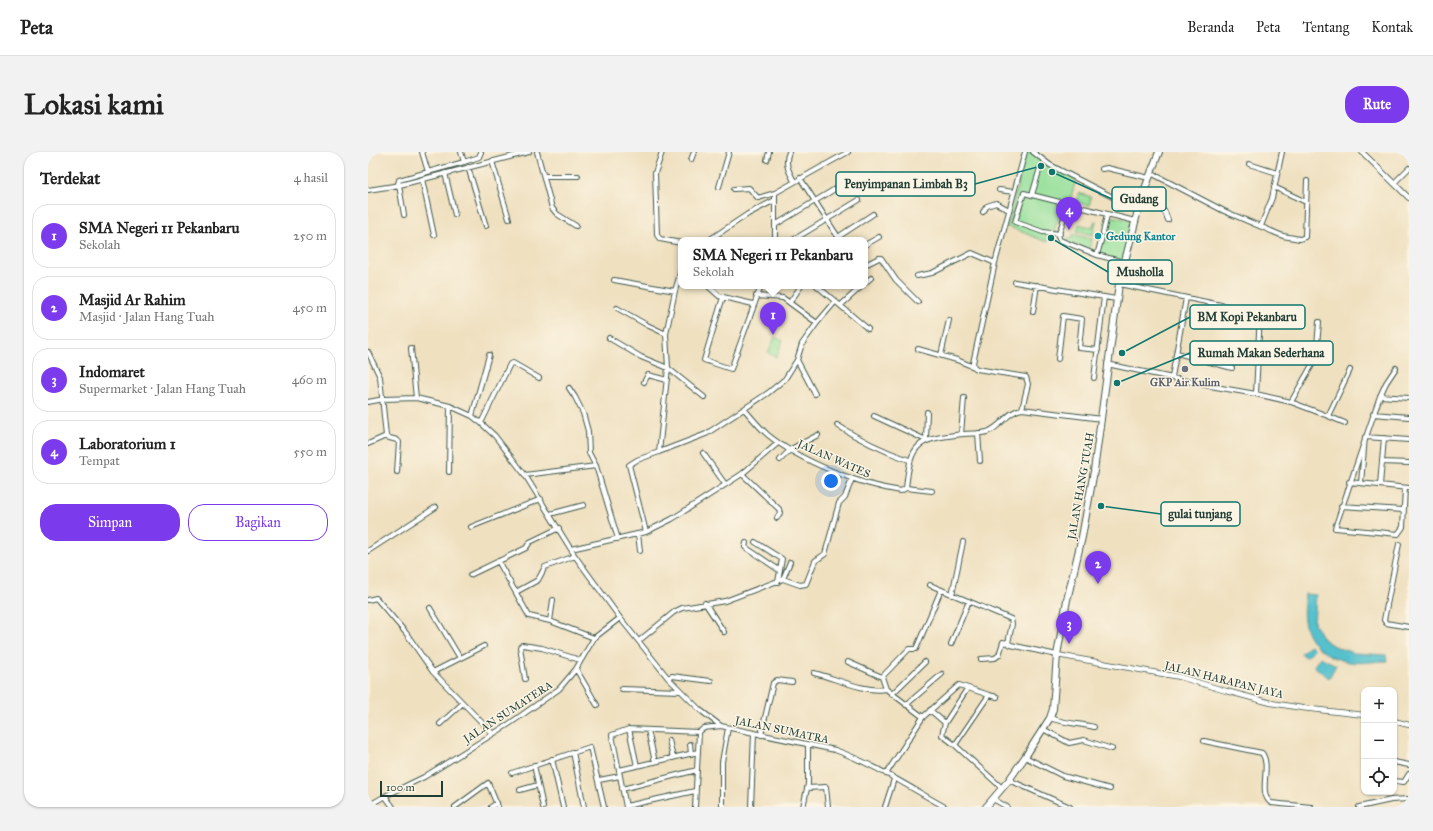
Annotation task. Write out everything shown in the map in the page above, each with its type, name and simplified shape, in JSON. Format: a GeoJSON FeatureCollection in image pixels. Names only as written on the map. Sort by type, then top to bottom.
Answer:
{"type":"FeatureCollection","features":[{"type":"Feature","properties":{"kind":"main road","name":"JALAN HANG TUAH"},"geometry":{"type":"LineString","coordinates":[[986,807],[1009,780],[1050,718],[1056,683],[1056,655],[1082,537],[1102,419],[1107,364],[1116,299],[1134,221],[1159,152]]}},
{"type":"Feature","properties":{"kind":"street"},"geometry":{"type":"LineString","coordinates":[[422,152],[428,172]]}},
{"type":"Feature","properties":{"kind":"street"},"geometry":{"type":"LineString","coordinates":[[461,152],[464,162]]}},
{"type":"Feature","properties":{"kind":"street"},"geometry":{"type":"LineString","coordinates":[[404,215],[398,185],[399,180],[479,157],[481,152]]}},
{"type":"Feature","properties":{"kind":"street"},"geometry":{"type":"LineString","coordinates":[[368,190],[398,185],[492,160],[530,152]]}},
{"type":"Feature","properties":{"kind":"street"},"geometry":{"type":"LineString","coordinates":[[537,152],[552,208],[557,214],[576,226]]}},
{"type":"Feature","properties":{"kind":"street"},"geometry":{"type":"LineString","coordinates":[[662,152],[655,173],[656,235],[660,239],[678,242]]}},
{"type":"Feature","properties":{"kind":"street"},"geometry":{"type":"LineString","coordinates":[[691,160],[694,152]]}},
{"type":"Feature","properties":{"kind":"street"},"geometry":{"type":"LineString","coordinates":[[719,187],[729,152]]}},
{"type":"Feature","properties":{"kind":"street"},"geometry":{"type":"LineString","coordinates":[[766,160],[769,152]]}},
{"type":"Feature","properties":{"kind":"street"},"geometry":{"type":"LineString","coordinates":[[789,152],[786,158],[788,170],[794,181]]}},
{"type":"Feature","properties":{"kind":"street"},"geometry":{"type":"LineString","coordinates":[[974,367],[973,363],[995,263],[1025,152]]}},
{"type":"Feature","properties":{"kind":"street"},"geometry":{"type":"LineString","coordinates":[[1034,152],[1050,165],[1138,210]]}},
{"type":"Feature","properties":{"kind":"street"},"geometry":{"type":"LineString","coordinates":[[1261,226],[1274,187],[1282,152]]}},
{"type":"Feature","properties":{"kind":"street"},"geometry":{"type":"LineString","coordinates":[[1362,152],[1409,198]]}},
{"type":"Feature","properties":{"kind":"street"},"geometry":{"type":"LineString","coordinates":[[734,189],[748,188],[758,198],[775,193],[845,153]]}},
{"type":"Feature","properties":{"kind":"street"},"geometry":{"type":"LineString","coordinates":[[492,160],[509,219]]}},
{"type":"Feature","properties":{"kind":"street"},"geometry":{"type":"LineString","coordinates":[[1249,164],[1277,174]]}},
{"type":"Feature","properties":{"kind":"street"},"geometry":{"type":"LineString","coordinates":[[468,167],[486,226]]}},
{"type":"Feature","properties":{"kind":"street"},"geometry":{"type":"LineString","coordinates":[[1032,195],[1040,168]]}},
{"type":"Feature","properties":{"kind":"street"},"geometry":{"type":"LineString","coordinates":[[1102,168],[1150,176],[1283,236],[1303,239],[1305,237],[1307,181]]}},
{"type":"Feature","properties":{"kind":"street"},"geometry":{"type":"LineString","coordinates":[[1394,184],[1409,168]]}},
{"type":"Feature","properties":{"kind":"street"},"geometry":{"type":"LineString","coordinates":[[445,173],[455,215]]}},
{"type":"Feature","properties":{"kind":"street"},"geometry":{"type":"LineString","coordinates":[[544,176],[578,176]]}},
{"type":"Feature","properties":{"kind":"street"},"geometry":{"type":"LineString","coordinates":[[800,178],[838,237]]}},
{"type":"Feature","properties":{"kind":"street"},"geometry":{"type":"LineString","coordinates":[[422,179],[434,235]]}},
{"type":"Feature","properties":{"kind":"street"},"geometry":{"type":"LineString","coordinates":[[1274,187],[1306,202]]}},
{"type":"Feature","properties":{"kind":"street"},"geometry":{"type":"LineString","coordinates":[[775,225],[814,200],[835,189]]}},
{"type":"Feature","properties":{"kind":"street"},"geometry":{"type":"LineString","coordinates":[[999,190],[1014,192]]}},
{"type":"Feature","properties":{"kind":"street"},"geometry":{"type":"LineString","coordinates":[[1060,234],[1043,232],[1015,222],[1024,192],[1068,205],[1134,221]]}},
{"type":"Feature","properties":{"kind":"street"},"geometry":{"type":"LineString","coordinates":[[775,193],[775,237]]}},
{"type":"Feature","properties":{"kind":"street"},"geometry":{"type":"LineString","coordinates":[[1141,199],[1165,212],[1168,220]]}},
{"type":"Feature","properties":{"kind":"street"},"geometry":{"type":"LineString","coordinates":[[714,237],[748,214],[775,200]]}},
{"type":"Feature","properties":{"kind":"street"},"geometry":{"type":"LineString","coordinates":[[798,237],[859,200]]}},
{"type":"Feature","properties":{"kind":"street"},"geometry":{"type":"LineString","coordinates":[[982,212],[987,206],[996,203],[1009,210]]}},
{"type":"Feature","properties":{"kind":"street"},"geometry":{"type":"LineString","coordinates":[[1068,205],[1060,234],[1060,240],[1097,255],[1124,262]]}},
{"type":"Feature","properties":{"kind":"street"},"geometry":{"type":"LineString","coordinates":[[840,237],[873,214]]}},
{"type":"Feature","properties":{"kind":"street"},"geometry":{"type":"LineString","coordinates":[[1097,255],[1107,215]]}},
{"type":"Feature","properties":{"kind":"street"},"geometry":{"type":"LineString","coordinates":[[868,243],[879,237]]}},
{"type":"Feature","properties":{"kind":"street"},"geometry":{"type":"LineString","coordinates":[[917,276],[932,273],[972,254],[995,263]]}},
{"type":"Feature","properties":{"kind":"street"},"geometry":{"type":"LineString","coordinates":[[868,264],[879,258],[882,258],[896,280],[918,302]]}},
{"type":"Feature","properties":{"kind":"street"},"geometry":{"type":"LineString","coordinates":[[659,452],[668,368],[666,334],[678,279]]}},
{"type":"Feature","properties":{"kind":"street"},"geometry":{"type":"LineString","coordinates":[[614,280],[675,290]]}},
{"type":"Feature","properties":{"kind":"street"},"geometry":{"type":"LineString","coordinates":[[1015,282],[1116,299]]}},
{"type":"Feature","properties":{"kind":"street"},"geometry":{"type":"LineString","coordinates":[[1119,284],[1260,313],[1256,394]]}},
{"type":"Feature","properties":{"kind":"street"},"geometry":{"type":"LineString","coordinates":[[1033,312],[1037,285]]}},
{"type":"Feature","properties":{"kind":"street"},"geometry":{"type":"LineString","coordinates":[[712,289],[722,297],[753,304]]}},
{"type":"Feature","properties":{"kind":"street"},"geometry":{"type":"LineString","coordinates":[[722,297],[704,360],[730,369],[760,289]]}},
{"type":"Feature","properties":{"kind":"street"},"geometry":{"type":"LineString","coordinates":[[790,302],[799,289]]}},
{"type":"Feature","properties":{"kind":"street"},"geometry":{"type":"LineString","coordinates":[[821,289],[868,329]]}},
{"type":"Feature","properties":{"kind":"street"},"geometry":{"type":"LineString","coordinates":[[841,305],[859,289]]}},
{"type":"Feature","properties":{"kind":"street"},"geometry":{"type":"LineString","coordinates":[[756,296],[783,298],[817,323]]}},
{"type":"Feature","properties":{"kind":"street"},"geometry":{"type":"LineString","coordinates":[[1094,378],[1104,297]]}},
{"type":"Feature","properties":{"kind":"street"},"geometry":{"type":"LineString","coordinates":[[1172,377],[1186,298]]}},
{"type":"Feature","properties":{"kind":"street"},"geometry":{"type":"LineString","coordinates":[[646,532],[629,465],[637,460],[706,434],[745,410],[785,379],[797,360],[802,344],[817,323],[836,302]]}},
{"type":"Feature","properties":{"kind":"street"},"geometry":{"type":"LineString","coordinates":[[617,308],[666,334]]}},
{"type":"Feature","properties":{"kind":"street"},"geometry":{"type":"LineString","coordinates":[[1058,359],[1063,316],[1082,319],[1079,348],[1098,350]]}},
{"type":"Feature","properties":{"kind":"street"},"geometry":{"type":"LineString","coordinates":[[941,355],[949,320]]}},
{"type":"Feature","properties":{"kind":"street"},"geometry":{"type":"LineString","coordinates":[[1291,402],[1316,358],[1319,322]]}},
{"type":"Feature","properties":{"kind":"street"},"geometry":{"type":"LineString","coordinates":[[609,338],[641,356],[668,368],[704,397]]}},
{"type":"Feature","properties":{"kind":"street"},"geometry":{"type":"LineString","coordinates":[[411,348],[416,398]]}},
{"type":"Feature","properties":{"kind":"street"},"geometry":{"type":"LineString","coordinates":[[918,349],[941,355],[974,367],[1026,377],[1028,384],[1022,409]]}},
{"type":"Feature","properties":{"kind":"street"},"geometry":{"type":"LineString","coordinates":[[368,352],[380,377],[384,399],[386,437]]}},
{"type":"Feature","properties":{"kind":"street"},"geometry":{"type":"LineString","coordinates":[[1177,353],[1232,368]]}},
{"type":"Feature","properties":{"kind":"street"},"geometry":{"type":"LineString","coordinates":[[1259,354],[1316,358]]}},
{"type":"Feature","properties":{"kind":"street"},"geometry":{"type":"LineString","coordinates":[[472,416],[489,355]]}},
{"type":"Feature","properties":{"kind":"street"},"geometry":{"type":"LineString","coordinates":[[797,360],[815,394]]}},
{"type":"Feature","properties":{"kind":"street"},"geometry":{"type":"LineString","coordinates":[[481,423],[510,364],[513,363],[538,378]]}},
{"type":"Feature","properties":{"kind":"street"},"geometry":{"type":"LineString","coordinates":[[1107,364],[1291,402],[1345,423]]}},
{"type":"Feature","properties":{"kind":"street"},"geometry":{"type":"LineString","coordinates":[[1349,482],[1407,488],[1403,510],[1403,527],[1398,534],[1336,529],[1334,527],[1349,482],[1380,396],[1386,383],[1396,368]]}},
{"type":"Feature","properties":{"kind":"street"},"geometry":{"type":"LineString","coordinates":[[1328,416],[1350,370]]}},
{"type":"Feature","properties":{"kind":"street"},"geometry":{"type":"LineString","coordinates":[[644,382],[648,375],[667,380]]}},
{"type":"Feature","properties":{"kind":"street"},"geometry":{"type":"LineString","coordinates":[[569,388],[575,396],[583,413],[588,431],[589,453],[596,466],[618,539]]}},
{"type":"Feature","properties":{"kind":"street"},"geometry":{"type":"LineString","coordinates":[[1380,396],[1409,398]]}},
{"type":"Feature","properties":{"kind":"street","name":"JALAN SUMATRA"},"geometry":{"type":"LineString","coordinates":[[368,402],[384,399],[416,398],[450,406],[472,416],[481,423],[495,436],[525,474],[575,556],[620,618],[640,640],[668,678],[680,691],[700,710],[721,726],[808,746],[836,750],[894,778],[944,807]]}},
{"type":"Feature","properties":{"kind":"street"},"geometry":{"type":"LineString","coordinates":[[961,434],[964,398]]}},
{"type":"Feature","properties":{"kind":"street"},"geometry":{"type":"LineString","coordinates":[[449,472],[450,406]]}},
{"type":"Feature","properties":{"kind":"street"},"geometry":{"type":"LineString","coordinates":[[906,488],[909,460],[917,446],[926,440],[991,430],[1012,412],[1022,409],[1102,419]]}},
{"type":"Feature","properties":{"kind":"street","name":"JALAN WATES"},"geometry":{"type":"LineString","coordinates":[[745,410],[767,434],[778,443],[852,479],[883,489],[900,491],[906,488],[932,491]]}},
{"type":"Feature","properties":{"kind":"street"},"geometry":{"type":"LineString","coordinates":[[926,440],[927,412]]}},
{"type":"Feature","properties":{"kind":"street"},"geometry":{"type":"LineString","coordinates":[[1373,414],[1409,417]]}},
{"type":"Feature","properties":{"kind":"street"},"geometry":{"type":"LineString","coordinates":[[874,416],[926,440]]}},
{"type":"Feature","properties":{"kind":"street"},"geometry":{"type":"LineString","coordinates":[[837,425],[876,448],[909,460]]}},
{"type":"Feature","properties":{"kind":"street"},"geometry":{"type":"LineString","coordinates":[[978,433],[980,461]]}},
{"type":"Feature","properties":{"kind":"street"},"geometry":{"type":"LineString","coordinates":[[780,460],[790,449],[818,435]]}},
{"type":"Feature","properties":{"kind":"street"},"geometry":{"type":"LineString","coordinates":[[1366,436],[1409,440]]}},
{"type":"Feature","properties":{"kind":"street"},"geometry":{"type":"LineString","coordinates":[[1361,483],[1366,436]]}},
{"type":"Feature","properties":{"kind":"street"},"geometry":{"type":"LineString","coordinates":[[368,444],[386,437],[397,440],[399,442],[397,472]]}},
{"type":"Feature","properties":{"kind":"street"},"geometry":{"type":"LineString","coordinates":[[1380,485],[1384,438]]}},
{"type":"Feature","properties":{"kind":"street"},"geometry":{"type":"LineString","coordinates":[[571,548],[646,532],[677,516],[742,474],[778,443]]}},
{"type":"Feature","properties":{"kind":"street"},"geometry":{"type":"LineString","coordinates":[[703,453],[725,484]]}},
{"type":"Feature","properties":{"kind":"street"},"geometry":{"type":"LineString","coordinates":[[1382,462],[1409,463]]}},
{"type":"Feature","properties":{"kind":"street"},"geometry":{"type":"LineString","coordinates":[[525,474],[596,466]]}},
{"type":"Feature","properties":{"kind":"street"},"geometry":{"type":"LineString","coordinates":[[742,474],[779,509],[780,513],[777,518]]}},
{"type":"Feature","properties":{"kind":"street"},"geometry":{"type":"LineString","coordinates":[[783,579],[802,585],[807,583],[813,564],[825,554],[837,502],[845,498],[852,479]]}},
{"type":"Feature","properties":{"kind":"street"},"geometry":{"type":"LineString","coordinates":[[471,527],[541,499]]}},
{"type":"Feature","properties":{"kind":"street"},"geometry":{"type":"LineString","coordinates":[[550,514],[584,505]]}},
{"type":"Feature","properties":{"kind":"street"},"geometry":{"type":"LineString","coordinates":[[1341,506],[1403,510]]}},
{"type":"Feature","properties":{"kind":"street"},"geometry":{"type":"LineString","coordinates":[[368,550],[436,507]]}},
{"type":"Feature","properties":{"kind":"street"},"geometry":{"type":"LineString","coordinates":[[470,575],[526,548],[530,542],[559,528]]}},
{"type":"Feature","properties":{"kind":"street"},"geometry":{"type":"LineString","coordinates":[[638,534],[640,551]]}},
{"type":"Feature","properties":{"kind":"street"},"geometry":{"type":"LineString","coordinates":[[746,542],[745,547],[779,570]]}},
{"type":"Feature","properties":{"kind":"street"},"geometry":{"type":"LineString","coordinates":[[755,542],[782,559],[778,582]]}},
{"type":"Feature","properties":{"kind":"street"},"geometry":{"type":"LineString","coordinates":[[952,595],[963,542]]}},
{"type":"Feature","properties":{"kind":"street"},"geometry":{"type":"LineString","coordinates":[[1399,544],[1384,620],[1386,623],[1409,626]]}},
{"type":"Feature","properties":{"kind":"street"},"geometry":{"type":"LineString","coordinates":[[516,592],[538,580],[544,567],[575,556]]}},
{"type":"Feature","properties":{"kind":"street"},"geometry":{"type":"LineString","coordinates":[[498,561],[529,616],[550,621],[594,638]]}},
{"type":"Feature","properties":{"kind":"street"},"geometry":{"type":"LineString","coordinates":[[640,640],[674,612],[682,608],[705,603],[725,601],[778,582],[783,579],[790,562]]}},
{"type":"Feature","properties":{"kind":"street"},"geometry":{"type":"LineString","coordinates":[[930,585],[1011,620],[1012,624],[1008,643]]}},
{"type":"Feature","properties":{"kind":"street"},"geometry":{"type":"LineString","coordinates":[[882,677],[910,649],[916,649],[941,590]]}},
{"type":"Feature","properties":{"kind":"street"},"geometry":{"type":"LineString","coordinates":[[368,600],[376,598],[406,633],[434,672],[492,733]]}},
{"type":"Feature","properties":{"kind":"street"},"geometry":{"type":"LineString","coordinates":[[550,621],[553,600]]}},
{"type":"Feature","properties":{"kind":"street"},"geometry":{"type":"LineString","coordinates":[[951,644],[969,601]]}},
{"type":"Feature","properties":{"kind":"street"},"geometry":{"type":"LineString","coordinates":[[705,603],[724,632]]}},
{"type":"Feature","properties":{"kind":"street"},"geometry":{"type":"LineString","coordinates":[[430,608],[460,658]]}},
{"type":"Feature","properties":{"kind":"street","name":"JALAN SUMATERA"},"geometry":{"type":"LineString","coordinates":[[368,806],[385,796],[420,780],[492,733],[509,724],[559,689],[576,669],[594,638],[620,618]]}},
{"type":"Feature","properties":{"kind":"street"},"geometry":{"type":"LineString","coordinates":[[981,659],[995,658],[999,655],[1003,642],[1008,643],[1011,646],[1056,655]]}},
{"type":"Feature","properties":{"kind":"street"},"geometry":{"type":"LineString","coordinates":[[525,679],[520,647],[522,645],[542,648],[580,660]]}},
{"type":"Feature","properties":{"kind":"street"},"geometry":{"type":"LineString","coordinates":[[434,672],[484,646]]}},
{"type":"Feature","properties":{"kind":"street","name":"JALAN HARAPAN JAYA"},"geometry":{"type":"LineString","coordinates":[[1056,655],[1180,676],[1226,691],[1279,704],[1361,715]]}},
{"type":"Feature","properties":{"kind":"street"},"geometry":{"type":"LineString","coordinates":[[848,662],[882,677],[886,688],[892,694],[923,717]]}},
{"type":"Feature","properties":{"kind":"street"},"geometry":{"type":"LineString","coordinates":[[892,694],[925,662]]}},
{"type":"Feature","properties":{"kind":"street"},"geometry":{"type":"LineString","coordinates":[[576,669],[597,705]]}},
{"type":"Feature","properties":{"kind":"street"},"geometry":{"type":"LineString","coordinates":[[814,673],[868,689],[879,690],[886,688]]}},
{"type":"Feature","properties":{"kind":"street"},"geometry":{"type":"LineString","coordinates":[[906,705],[942,674]]}},
{"type":"Feature","properties":{"kind":"street"},"geometry":{"type":"LineString","coordinates":[[668,678],[672,676],[711,681]]}},
{"type":"Feature","properties":{"kind":"street"},"geometry":{"type":"LineString","coordinates":[[761,735],[773,683],[777,680],[792,682]]}},
{"type":"Feature","properties":{"kind":"street"},"geometry":{"type":"LineString","coordinates":[[886,774],[923,717],[959,685],[967,689],[997,697]]}},
{"type":"Feature","properties":{"kind":"street"},"geometry":{"type":"LineString","coordinates":[[622,689],[680,691]]}},
{"type":"Feature","properties":{"kind":"street"},"geometry":{"type":"LineString","coordinates":[[967,689],[946,723],[942,735],[1002,788]]}},
{"type":"Feature","properties":{"kind":"street"},"geometry":{"type":"LineString","coordinates":[[955,745],[989,695]]}},
{"type":"Feature","properties":{"kind":"street"},"geometry":{"type":"LineString","coordinates":[[440,724],[463,703]]}},
{"type":"Feature","properties":{"kind":"street"},"geometry":{"type":"LineString","coordinates":[[930,710],[946,723]]}},
{"type":"Feature","properties":{"kind":"street"},"geometry":{"type":"LineString","coordinates":[[1050,718],[1061,722],[1066,721],[1094,727]]}},
{"type":"Feature","properties":{"kind":"street"},"geometry":{"type":"LineString","coordinates":[[1397,722],[1409,725]]}},
{"type":"Feature","properties":{"kind":"street"},"geometry":{"type":"LineString","coordinates":[[695,791],[626,807],[612,735],[628,729],[699,732],[704,728],[721,726]]}},
{"type":"Feature","properties":{"kind":"street"},"geometry":{"type":"LineString","coordinates":[[722,807],[722,762],[728,728]]}},
{"type":"Feature","properties":{"kind":"street"},"geometry":{"type":"LineString","coordinates":[[628,729],[636,766]]}},
{"type":"Feature","properties":{"kind":"street"},"geometry":{"type":"LineString","coordinates":[[1043,729],[1069,743],[1084,740],[1112,749]]}},
{"type":"Feature","properties":{"kind":"street"},"geometry":{"type":"LineString","coordinates":[[648,730],[655,762]]}},
{"type":"Feature","properties":{"kind":"street"},"geometry":{"type":"LineString","coordinates":[[694,807],[699,732]]}},
{"type":"Feature","properties":{"kind":"street"},"geometry":{"type":"LineString","coordinates":[[751,807],[754,733]]}},
{"type":"Feature","properties":{"kind":"street"},"geometry":{"type":"LineString","coordinates":[[669,740],[673,758]]}},
{"type":"Feature","properties":{"kind":"street"},"geometry":{"type":"LineString","coordinates":[[1204,741],[1262,753],[1267,761],[1265,794],[1270,805],[1311,807]]}},
{"type":"Feature","properties":{"kind":"street"},"geometry":{"type":"LineString","coordinates":[[690,744],[691,754]]}},
{"type":"Feature","properties":{"kind":"street"},"geometry":{"type":"LineString","coordinates":[[803,807],[807,788],[808,746]]}},
{"type":"Feature","properties":{"kind":"street"},"geometry":{"type":"LineString","coordinates":[[512,773],[590,747],[592,748],[604,807]]}},
{"type":"Feature","properties":{"kind":"street"},"geometry":{"type":"LineString","coordinates":[[573,752],[584,807]]}},
{"type":"Feature","properties":{"kind":"street"},"geometry":{"type":"LineString","coordinates":[[619,770],[698,752]]}},
{"type":"Feature","properties":{"kind":"street"},"geometry":{"type":"LineString","coordinates":[[1024,757],[1063,776],[1110,789]]}},
{"type":"Feature","properties":{"kind":"street"},"geometry":{"type":"LineString","coordinates":[[552,759],[563,807]]}},
{"type":"Feature","properties":{"kind":"street"},"geometry":{"type":"LineString","coordinates":[[1397,763],[1409,765]]}},
{"type":"Feature","properties":{"kind":"street"},"geometry":{"type":"LineString","coordinates":[[534,765],[541,806]]}},
{"type":"Feature","properties":{"kind":"street"},"geometry":{"type":"LineString","coordinates":[[622,788],[697,770]]}},
{"type":"Feature","properties":{"kind":"street"},"geometry":{"type":"LineString","coordinates":[[1397,781],[1403,783],[1409,774]]}},
{"type":"Feature","properties":{"kind":"street"},"geometry":{"type":"LineString","coordinates":[[599,780],[620,776]]}},
{"type":"Feature","properties":{"kind":"street"},"geometry":{"type":"LineString","coordinates":[[885,807],[894,778]]}},
{"type":"Feature","properties":{"kind":"street"},"geometry":{"type":"LineString","coordinates":[[1009,780],[1070,807]]}},
{"type":"Feature","properties":{"kind":"street"},"geometry":{"type":"LineString","coordinates":[[455,807],[488,783],[497,805],[492,807]]}},
{"type":"Feature","properties":{"kind":"street"},"geometry":{"type":"LineString","coordinates":[[520,790],[538,785]]}},
{"type":"Feature","properties":{"kind":"street"},"geometry":{"type":"LineString","coordinates":[[807,788],[826,787],[828,807]]}},
{"type":"Feature","properties":{"kind":"street"},"geometry":{"type":"LineString","coordinates":[[385,796],[393,807]]}},
{"type":"Feature","properties":{"kind":"street"},"geometry":{"type":"LineString","coordinates":[[993,799],[1007,807]]}},
{"type":"Feature","properties":{"kind":"street"},"geometry":{"type":"LineString","coordinates":[[1359,807],[1391,800],[1409,799]]}},
{"type":"Feature","properties":{"kind":"green space"},"geometry":{"type":"Polygon","coordinates":[[[1026,152],[1032,152],[1076,180],[1064,220],[1058,219],[1054,231],[1060,233],[1047,232],[1047,242],[1007,226],[1026,152]]]}},
{"type":"Feature","properties":{"kind":"green space"},"geometry":{"type":"Polygon","coordinates":[[[1079,193],[1091,197],[1089,206],[1077,202],[1079,193]]]}},
{"type":"Feature","properties":{"kind":"green space"},"geometry":{"type":"Polygon","coordinates":[[[1107,215],[1133,221],[1122,261],[1097,255],[1104,234],[1107,215]]]}},
{"type":"Feature","properties":{"kind":"green space"},"geometry":{"type":"Polygon","coordinates":[[[1095,221],[1093,235],[1077,231],[1079,224],[1092,228],[1095,221]]]}},
{"type":"Feature","properties":{"kind":"green space"},"geometry":{"type":"Polygon","coordinates":[[[1073,234],[1092,239],[1090,247],[1086,250],[1067,242],[1068,238],[1072,239],[1073,234]]]}},
{"type":"Feature","properties":{"kind":"green space"},"geometry":{"type":"Polygon","coordinates":[[[775,337],[783,341],[776,357],[768,353],[775,337]]]}},
{"type":"Feature","properties":{"kind":"water"},"geometry":{"type":"Polygon","coordinates":[[[1305,594],[1316,595],[1314,623],[1323,639],[1332,645],[1353,653],[1386,655],[1387,661],[1354,663],[1328,655],[1311,639],[1305,625],[1303,613],[1305,594]]]}},
{"type":"Feature","properties":{"kind":"water"},"geometry":{"type":"Polygon","coordinates":[[[1310,645],[1314,649],[1306,658],[1301,653],[1310,645]]]}},
{"type":"Feature","properties":{"kind":"water"},"geometry":{"type":"Polygon","coordinates":[[[1320,657],[1336,665],[1329,678],[1314,666],[1320,657]]]}},
{"type":"Feature","properties":{"kind":"place","name":"Penyimpanan Limbah B3"},"geometry":{"type":"Point","coordinates":[1041,166]}},
{"type":"Feature","properties":{"kind":"place","name":"Gudang"},"geometry":{"type":"Point","coordinates":[1052,172]}},
{"type":"Feature","properties":{"kind":"place","name":"Laboratorium 1"},"geometry":{"type":"Point","coordinates":[1069,230]}},
{"type":"Feature","properties":{"kind":"place","name":"Gedung Kantor"},"geometry":{"type":"Point","coordinates":[1098,236]}},
{"type":"Feature","properties":{"kind":"place","name":"Musholla"},"geometry":{"type":"Point","coordinates":[1051,238]}},
{"type":"Feature","properties":{"kind":"place","name":"SMA Negeri 11 Pekanbaru"},"geometry":{"type":"Point","coordinates":[773,335]}},
{"type":"Feature","properties":{"kind":"place","name":"BM Kopi Pekanbaru"},"geometry":{"type":"Point","coordinates":[1122,353]}},
{"type":"Feature","properties":{"kind":"place","name":"GKP Air Kulim"},"geometry":{"type":"Point","coordinates":[1185,369]}},
{"type":"Feature","properties":{"kind":"place","name":"Rumah Makan Sederhana"},"geometry":{"type":"Point","coordinates":[1117,383]}},
{"type":"Feature","properties":{"kind":"place","name":"gulai tunjang"},"geometry":{"type":"Point","coordinates":[1101,506]}},
{"type":"Feature","properties":{"kind":"place","name":"Masjid Ar Rahim"},"geometry":{"type":"Point","coordinates":[1098,584]}},
{"type":"Feature","properties":{"kind":"place","name":"Indomaret"},"geometry":{"type":"Point","coordinates":[1069,644]}}]}
